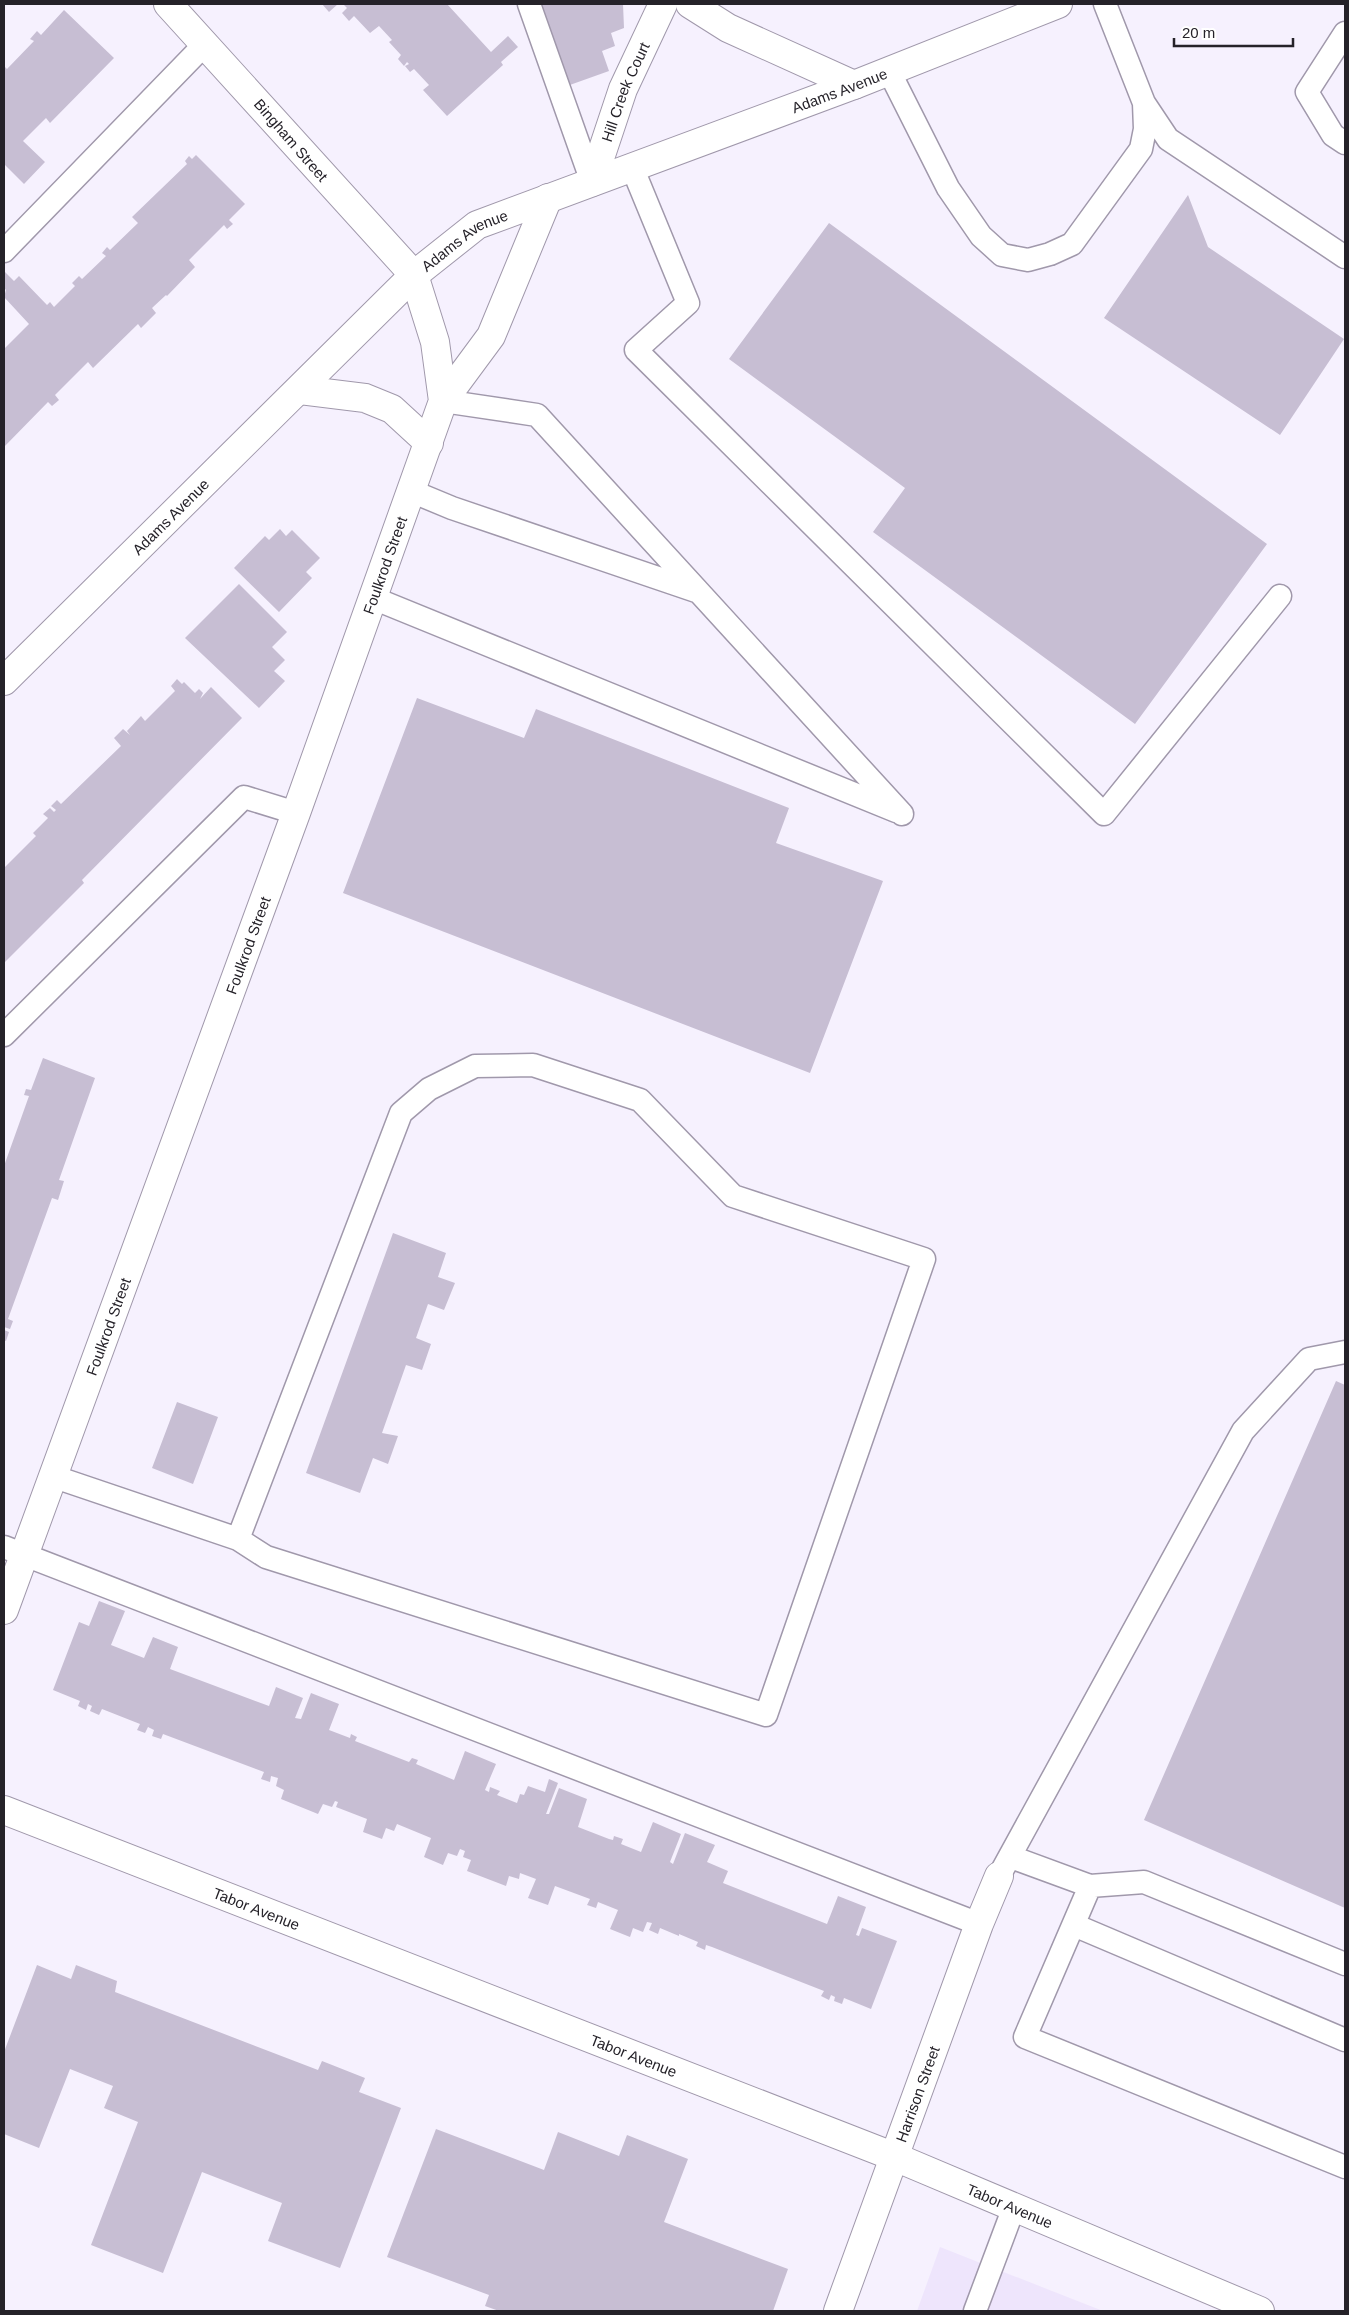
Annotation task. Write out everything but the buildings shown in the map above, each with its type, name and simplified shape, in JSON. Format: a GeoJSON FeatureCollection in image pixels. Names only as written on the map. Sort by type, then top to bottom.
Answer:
{"type":"FeatureCollection","features":[{"type":"Feature","properties":{"kind":"main road","name":"Bingham Street"},"geometry":{"type":"LineString","coordinates":[[168,4],[206,43],[414,275]]}},
{"type":"Feature","properties":{"kind":"main road","name":"Hill Creek Court"},"geometry":{"type":"LineString","coordinates":[[592,182],[623,89],[663,4]]}},
{"type":"Feature","properties":{"kind":"main road"},"geometry":{"type":"LineString","coordinates":[[690,4],[728,28],[854,85]]}},
{"type":"Feature","properties":{"kind":"main road","name":"Adams Avenue"},"geometry":{"type":"LineString","coordinates":[[4,681],[300,390],[414,275],[477,225],[854,85],[1042,7]]}},
{"type":"Feature","properties":{"kind":"main road"},"geometry":{"type":"LineString","coordinates":[[443,401],[491,336],[548,198]]}},
{"type":"Feature","properties":{"kind":"main road","name":"Foulkrod Street"},"geometry":{"type":"LineString","coordinates":[[4,1610],[14,1551],[52,1476],[296,813],[443,401],[435,342],[414,275]]}},
{"type":"Feature","properties":{"kind":"main road"},"geometry":{"type":"LineString","coordinates":[[300,390],[365,398],[392,409],[429,443]]}},
{"type":"Feature","properties":{"kind":"main road","name":"Tabor Avenue"},"geometry":{"type":"LineString","coordinates":[[4,1810],[894,2157],[1260,2311]]}},
{"type":"Feature","properties":{"kind":"main road","name":"Harrison Street"},"geometry":{"type":"LineString","coordinates":[[838,2311],[979,1924],[1005,1866]]}},
{"type":"Feature","properties":{"kind":"lane"},"geometry":{"type":"LineString","coordinates":[[529,4],[592,182]]}},
{"type":"Feature","properties":{"kind":"lane"},"geometry":{"type":"LineString","coordinates":[[1105,4],[1144,103],[1168,139],[1345,257]]}},
{"type":"Feature","properties":{"kind":"lane"},"geometry":{"type":"LineString","coordinates":[[1345,33],[1307,92],[1333,135],[1345,143]]}},
{"type":"Feature","properties":{"kind":"lane"},"geometry":{"type":"LineString","coordinates":[[4,251],[206,43]]}},
{"type":"Feature","properties":{"kind":"lane"},"geometry":{"type":"LineString","coordinates":[[889,71],[948,188],[981,236],[1002,255],[1028,260],[1050,254],[1072,244],[1140,149],[1145,129],[1144,103]]}},
{"type":"Feature","properties":{"kind":"lane"},"geometry":{"type":"LineString","coordinates":[[632,167],[688,303],[636,350],[1104,814],[1280,596]]}},
{"type":"Feature","properties":{"kind":"lane"},"geometry":{"type":"LineString","coordinates":[[373,598],[902,814],[537,415],[443,401]]}},
{"type":"Feature","properties":{"kind":"lane"},"geometry":{"type":"LineString","coordinates":[[411,491],[452,508],[698,592]]}},
{"type":"Feature","properties":{"kind":"lane"},"geometry":{"type":"LineString","coordinates":[[4,1035],[244,797],[296,813]]}},
{"type":"Feature","properties":{"kind":"lane"},"geometry":{"type":"LineString","coordinates":[[52,1476],[238,1539],[266,1557],[766,1715],[924,1260],[733,1196],[640,1100],[533,1065],[475,1066],[429,1089],[401,1113],[238,1539]]}},
{"type":"Feature","properties":{"kind":"lane"},"geometry":{"type":"LineString","coordinates":[[1345,1352],[1309,1359],[1243,1431],[1005,1866],[1090,1886],[1144,1882],[1345,1964]]}},
{"type":"Feature","properties":{"kind":"lane"},"geometry":{"type":"LineString","coordinates":[[14,1551],[979,1924]]}},
{"type":"Feature","properties":{"kind":"lane"},"geometry":{"type":"LineString","coordinates":[[1090,1886],[1025,2037],[1345,2168]]}},
{"type":"Feature","properties":{"kind":"lane"},"geometry":{"type":"LineString","coordinates":[[1074,1924],[1345,2040]]}},
{"type":"Feature","properties":{"kind":"lane"},"geometry":{"type":"LineString","coordinates":[[974,2311],[1014,2207]]}},
{"type":"Feature","properties":{"kind":"shaded area"},"geometry":{"type":"Polygon","coordinates":[[[940,2247],[1103,2311],[917,2311],[940,2247]]]}}]}
